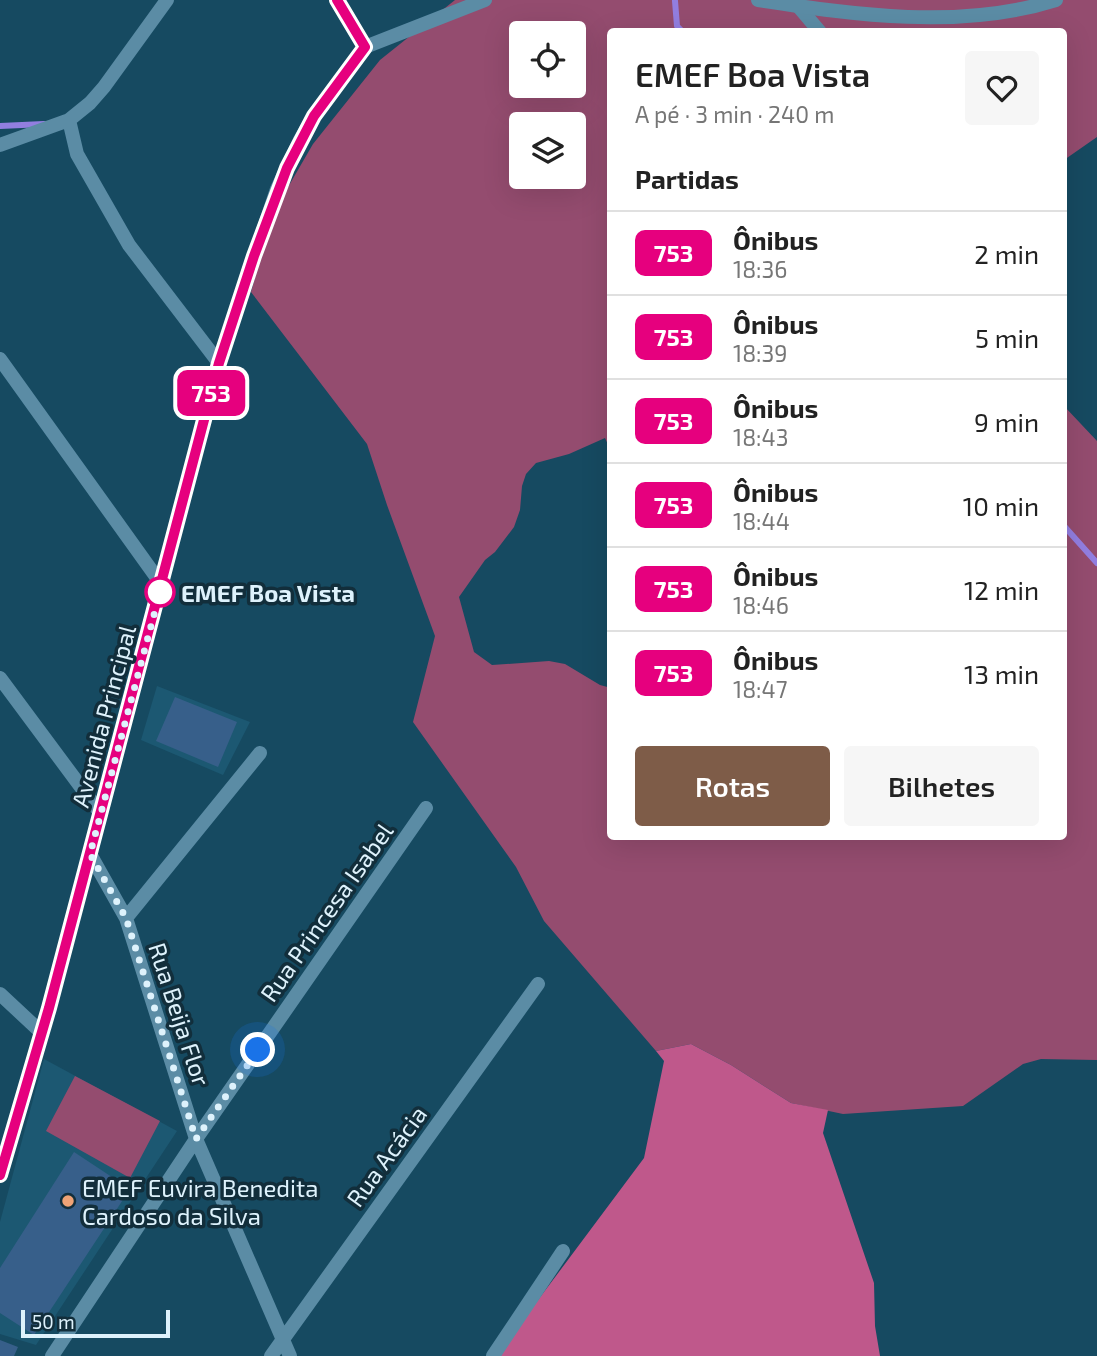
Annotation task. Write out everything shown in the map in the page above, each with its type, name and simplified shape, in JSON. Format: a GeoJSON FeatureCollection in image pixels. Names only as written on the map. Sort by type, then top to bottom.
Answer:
{"type":"FeatureCollection","features":[{"type":"Feature","properties":{"kind":"street"},"geometry":{"type":"LineString","coordinates":[[0,145],[69,120],[90,103],[167,0]]}},
{"type":"Feature","properties":{"kind":"street"},"geometry":{"type":"LineString","coordinates":[[337,0],[365,47],[478,1]]}},
{"type":"Feature","properties":{"kind":"street"},"geometry":{"type":"LineString","coordinates":[[758,0],[872,13],[967,16],[1031,8],[1056,0]]}},
{"type":"Feature","properties":{"kind":"street"},"geometry":{"type":"LineString","coordinates":[[798,6],[817,28]]}},
{"type":"Feature","properties":{"kind":"street","name":"Avenida Principal"},"geometry":{"type":"LineString","coordinates":[[0,1175],[42,1033],[219,363],[254,256],[287,168],[314,116],[365,47]]}},
{"type":"Feature","properties":{"kind":"street"},"geometry":{"type":"LineString","coordinates":[[69,120],[77,154],[129,245],[219,363]]}},
{"type":"Feature","properties":{"kind":"street"},"geometry":{"type":"LineString","coordinates":[[0,359],[162,585]]}},
{"type":"Feature","properties":{"kind":"street"},"geometry":{"type":"LineString","coordinates":[[0,678],[101,814]]}},
{"type":"Feature","properties":{"kind":"street"},"geometry":{"type":"LineString","coordinates":[[90,854],[126,918],[260,752]]}},
{"type":"Feature","properties":{"kind":"street","name":"Rua Princesa Isabel"},"geometry":{"type":"LineString","coordinates":[[52,1356],[196,1139],[426,808]]}},
{"type":"Feature","properties":{"kind":"street","name":"Rua Beija Flor"},"geometry":{"type":"LineString","coordinates":[[126,918],[196,1139],[290,1356]]}},
{"type":"Feature","properties":{"kind":"street","name":"Rua Acácia"},"geometry":{"type":"LineString","coordinates":[[271,1356],[538,984]]}},
{"type":"Feature","properties":{"kind":"street"},"geometry":{"type":"LineString","coordinates":[[0,994],[42,1033]]}},
{"type":"Feature","properties":{"kind":"street"},"geometry":{"type":"LineString","coordinates":[[493,1356],[563,1251]]}},
{"type":"Feature","properties":{"kind":"shaded area"},"geometry":{"type":"Polygon","coordinates":[[[455,0],[1097,0],[1097,137],[1067,158],[1067,28],[607,28],[607,442],[605,438],[569,454],[536,463],[526,474],[514,527],[495,552],[485,560],[459,597],[474,652],[492,665],[549,661],[565,664],[607,687],[607,840],[1067,840],[1067,409],[1097,441],[1097,1060],[1041,1059],[1023,1064],[963,1106],[843,1114],[791,1103],[731,1065],[691,1044],[656,1051],[544,921],[516,867],[413,722],[435,636],[367,444],[251,292],[273,213],[313,144],[380,60],[455,0]]]}},
{"type":"Feature","properties":{"kind":"shaded area"},"geometry":{"type":"Polygon","coordinates":[[[157,686],[250,722],[223,775],[141,740],[157,686]]]}},
{"type":"Feature","properties":{"kind":"shaded area"},"geometry":{"type":"Polygon","coordinates":[[[691,1044],[731,1065],[791,1103],[828,1110],[823,1133],[874,1283],[875,1326],[880,1356],[492,1356],[538,1300],[644,1158],[664,1061],[656,1051],[691,1044]]]}},
{"type":"Feature","properties":{"kind":"shaded area","name":"EMEF Euvira Benedita Cardoso da Silva"},"geometry":{"type":"Polygon","coordinates":[[[44,1059],[177,1131],[36,1345],[0,1334],[0,1222],[44,1059]]]}},
{"type":"Feature","properties":{"kind":"shaded area"},"geometry":{"type":"Polygon","coordinates":[[[75,1076],[160,1121],[130,1178],[46,1131],[75,1076]]]}},
{"type":"Feature","properties":{"kind":"building"},"geometry":{"type":"Polygon","coordinates":[[[175,697],[237,722],[218,767],[156,741],[175,697]]]}},
{"type":"Feature","properties":{"kind":"building"},"geometry":{"type":"Polygon","coordinates":[[[74,1152],[130,1189],[34,1335],[0,1313],[0,1268],[74,1152]]]}},
{"type":"Feature","properties":{"kind":"building"},"geometry":{"type":"Polygon","coordinates":[[[0,1340],[18,1347],[14,1356],[0,1356],[0,1340]]]}},
{"type":"Feature","properties":{"kind":"waterway"},"geometry":{"type":"LineString","coordinates":[[675,1],[679,28]]}},
{"type":"Feature","properties":{"kind":"waterway"},"geometry":{"type":"LineString","coordinates":[[0,126],[44,124]]}},
{"type":"Feature","properties":{"kind":"waterway"},"geometry":{"type":"LineString","coordinates":[[1067,529],[1097,563]]}},
{"type":"Feature","properties":{"kind":"bus line","name":"753"},"geometry":{"type":"LineString","coordinates":[[0,1175],[49,1008],[219,363],[277,189],[314,116],[365,47],[337,0]]}},
{"type":"Feature","properties":{"kind":"place","name":"EMEF Boa Vista"},"geometry":{"type":"Point","coordinates":[160,592]}},
{"type":"Feature","properties":{"kind":"place","name":"EMEF Euvira Benedita Cardoso da Silva"},"geometry":{"type":"Point","coordinates":[68,1201]}},
{"type":"Feature","properties":{"kind":"route"},"geometry":{"type":"LineString","coordinates":[[160,592],[162,585],[90,854],[126,918],[196,1139],[258,1050]]}}]}
